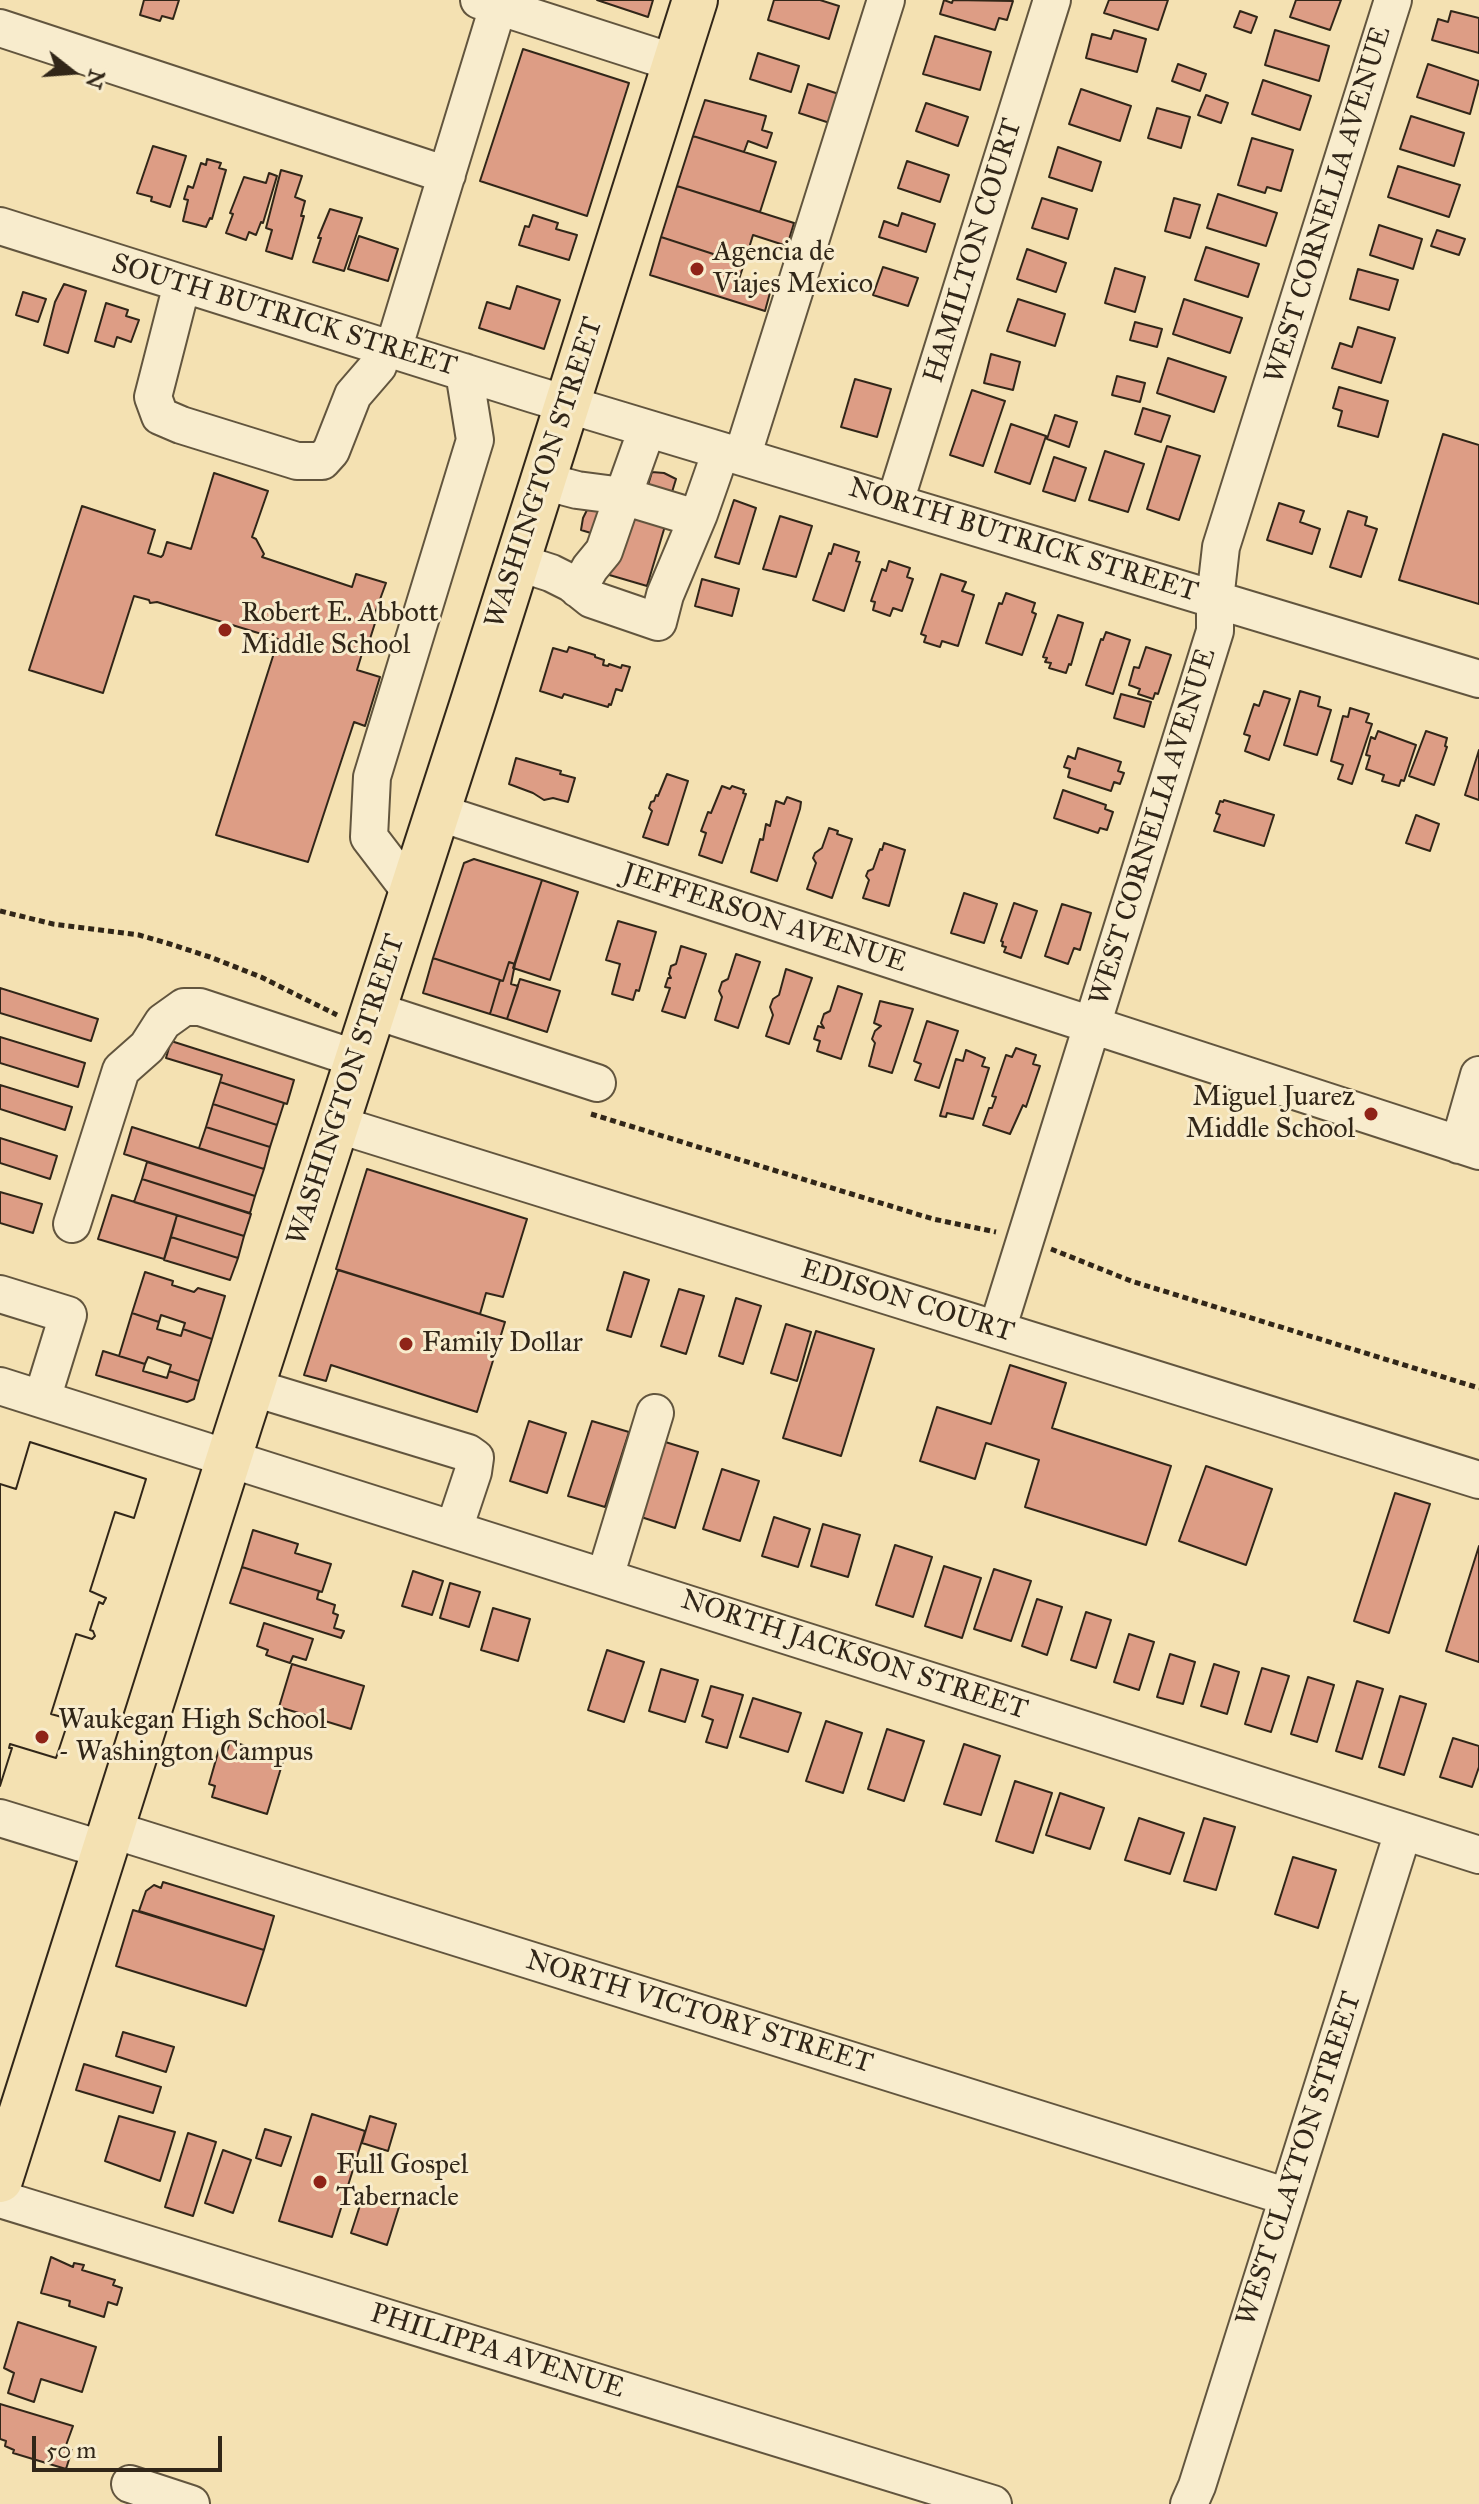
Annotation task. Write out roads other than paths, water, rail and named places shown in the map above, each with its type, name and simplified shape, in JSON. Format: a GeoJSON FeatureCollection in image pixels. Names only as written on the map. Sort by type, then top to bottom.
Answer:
{"type":"FeatureCollection","features":[{"type":"Feature","properties":{"kind":"main road","name":"WASHINGTON STREET"},"geometry":{"type":"LineString","coordinates":[[0,2180],[357,1059],[355,1015],[411,892],[695,0]]}},
{"type":"Feature","properties":{"kind":"street"},"geometry":{"type":"LineString","coordinates":[[517,562],[551,573],[591,599],[658,622],[665,595],[699,514],[732,454],[886,0]]}},
{"type":"Feature","properties":{"kind":"street","name":"HAMILTON COURT"},"geometry":{"type":"LineString","coordinates":[[895,502],[1052,0]]}},
{"type":"Feature","properties":{"kind":"street","name":"WEST CORNELIA AVENUE"},"geometry":{"type":"LineString","coordinates":[[997,1330],[1215,631],[1221,547],[1393,0]]}},
{"type":"Feature","properties":{"kind":"street"},"geometry":{"type":"LineString","coordinates":[[182,284],[153,397],[160,416],[297,461],[322,461],[331,451],[353,395],[389,348],[447,175],[492,2],[675,63]]}},
{"type":"Feature","properties":{"kind":"street"},"geometry":{"type":"LineString","coordinates":[[0,28],[447,175]]}},
{"type":"Feature","properties":{"kind":"street","name":"SOUTH BUTRICK STREET"},"geometry":{"type":"LineString","coordinates":[[0,226],[567,405]]}},
{"type":"Feature","properties":{"kind":"street"},"geometry":{"type":"LineString","coordinates":[[411,892],[369,837],[372,777],[475,440],[464,372]]}},
{"type":"Feature","properties":{"kind":"street","name":"NORTH BUTRICK STREET"},"geometry":{"type":"LineString","coordinates":[[567,405],[1479,679]]}},
{"type":"Feature","properties":{"kind":"street"},"geometry":{"type":"LineString","coordinates":[[578,589],[604,551],[647,429]]}},
{"type":"Feature","properties":{"kind":"street"},"geometry":{"type":"LineString","coordinates":[[543,481],[577,490],[623,496],[689,516],[699,514]]}},
{"type":"Feature","properties":{"kind":"street","name":"JEFFERSON AVENUE"},"geometry":{"type":"LineString","coordinates":[[437,812],[1469,1148]]}},
{"type":"Feature","properties":{"kind":"street"},"geometry":{"type":"LineString","coordinates":[[72,1224],[121,1070],[147,1047],[163,1022],[184,1007],[200,1007],[357,1059]]}},
{"type":"Feature","properties":{"kind":"street"},"geometry":{"type":"LineString","coordinates":[[355,1015],[593,1098]]}},
{"type":"Feature","properties":{"kind":"street"},"geometry":{"type":"LineString","coordinates":[[1469,1148],[1479,1075]]}},
{"type":"Feature","properties":{"kind":"street","name":"EDISON COURT"},"geometry":{"type":"LineString","coordinates":[[336,1124],[1479,1480]]}},
{"type":"Feature","properties":{"kind":"street"},"geometry":{"type":"LineString","coordinates":[[0,1294],[68,1315],[42,1399]]}},
{"type":"Feature","properties":{"kind":"street","name":"NORTH JACKSON STREET"},"geometry":{"type":"LineString","coordinates":[[0,1386],[1479,1855]]}},
{"type":"Feature","properties":{"kind":"street"},"geometry":{"type":"LineString","coordinates":[[251,1387],[468,1453],[475,1458],[473,1472],[454,1529]]}},
{"type":"Feature","properties":{"kind":"street"},"geometry":{"type":"LineString","coordinates":[[605,1577],[655,1413]]}},
{"type":"Feature","properties":{"kind":"street","name":"NORTH VICTORY STREET"},"geometry":{"type":"LineString","coordinates":[[0,1818],[107,1840],[1288,2197]]}},
{"type":"Feature","properties":{"kind":"street","name":"WEST CLAYTON STREET"},"geometry":{"type":"LineString","coordinates":[[1193,2495],[1403,1832]]}},
{"type":"Feature","properties":{"kind":"street","name":"PHILIPPA AVENUE"},"geometry":{"type":"LineString","coordinates":[[0,2199],[993,2504]]}},
{"type":"Feature","properties":{"kind":"street"},"geometry":{"type":"LineString","coordinates":[[130,2484],[191,2504]]}},
{"type":"Feature","properties":{"kind":"place","name":"Agencia de Viajes Mexico"},"geometry":{"type":"Point","coordinates":[697,269]}},
{"type":"Feature","properties":{"kind":"place","name":"Robert E. Abbott Middle School"},"geometry":{"type":"Point","coordinates":[225,630]}},
{"type":"Feature","properties":{"kind":"place","name":"Miguel Juarez Middle School"},"geometry":{"type":"Point","coordinates":[1371,1114]}},
{"type":"Feature","properties":{"kind":"place","name":"Family Dollar"},"geometry":{"type":"Point","coordinates":[406,1344]}},
{"type":"Feature","properties":{"kind":"place","name":"Waukegan High School - Washington Campus"},"geometry":{"type":"Point","coordinates":[42,1737]}},
{"type":"Feature","properties":{"kind":"place","name":"Full Gospel Tabernacle"},"geometry":{"type":"Point","coordinates":[320,2182]}}]}
